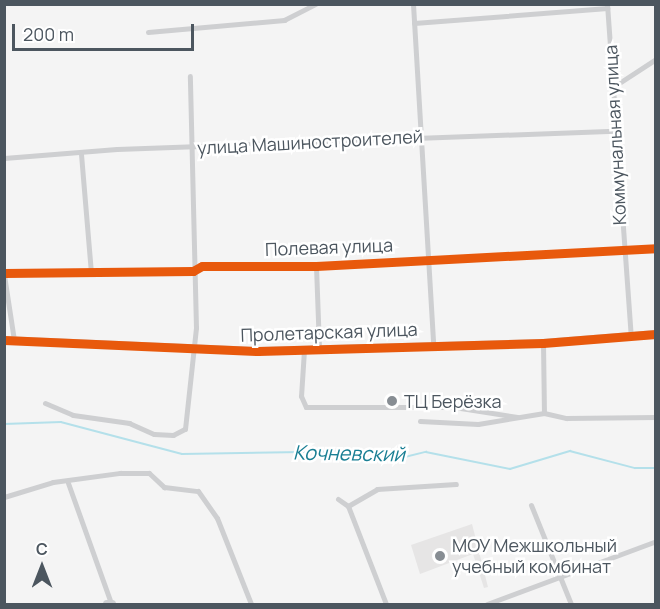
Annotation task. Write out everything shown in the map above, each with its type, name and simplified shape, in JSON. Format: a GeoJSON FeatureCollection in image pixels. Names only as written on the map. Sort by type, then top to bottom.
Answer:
{"type":"FeatureCollection","features":[{"type":"Feature","properties":{"kind":"street"},"geometry":{"type":"LineString","coordinates":[[148,32],[284,20],[315,4]]}},
{"type":"Feature","properties":{"kind":"street"},"geometry":{"type":"LineString","coordinates":[[412,4],[433,345]]}},
{"type":"Feature","properties":{"kind":"street"},"geometry":{"type":"LineString","coordinates":[[520,4],[520,14]]}},
{"type":"Feature","properties":{"kind":"street"},"geometry":{"type":"LineString","coordinates":[[414,23],[607,6]]}},
{"type":"Feature","properties":{"kind":"street","name":"Коммунальная улица"},"geometry":{"type":"LineString","coordinates":[[607,6],[622,250],[631,337]]}},
{"type":"Feature","properties":{"kind":"street"},"geometry":{"type":"LineString","coordinates":[[613,87],[656,58]]}},
{"type":"Feature","properties":{"kind":"street"},"geometry":{"type":"LineString","coordinates":[[45,402],[73,415],[129,423],[154,434],[173,435],[185,429],[191,352],[196,328],[190,76]]}},
{"type":"Feature","properties":{"kind":"street","name":"улица Машиностроителей"},"geometry":{"type":"LineString","coordinates":[[4,158],[191,147],[615,131]]}},
{"type":"Feature","properties":{"kind":"street"},"geometry":{"type":"LineString","coordinates":[[81,154],[91,272]]}},
{"type":"Feature","properties":{"kind":"street","name":"Полевая улица"},"geometry":{"type":"LineString","coordinates":[[4,274],[193,271],[202,266],[316,266],[656,248]]}},
{"type":"Feature","properties":{"kind":"street"},"geometry":{"type":"LineString","coordinates":[[316,266],[319,346]]}},
{"type":"Feature","properties":{"kind":"street"},"geometry":{"type":"LineString","coordinates":[[4,274],[14,340]]}},
{"type":"Feature","properties":{"kind":"street","name":"Пролетарская улица"},"geometry":{"type":"LineString","coordinates":[[4,340],[191,352],[304,350],[319,346],[543,343],[656,334]]}},
{"type":"Feature","properties":{"kind":"street"},"geometry":{"type":"LineString","coordinates":[[543,343],[544,413]]}},
{"type":"Feature","properties":{"kind":"street"},"geometry":{"type":"LineString","coordinates":[[304,350],[300,355],[306,407],[454,407],[517,417]]}},
{"type":"Feature","properties":{"kind":"street"},"geometry":{"type":"LineString","coordinates":[[420,421],[478,424],[544,413],[566,418],[656,417]]}},
{"type":"Feature","properties":{"kind":"street"},"geometry":{"type":"LineString","coordinates":[[4,497],[53,482],[68,483],[86,476],[149,473],[164,487],[198,491],[206,498],[251,604]]}},
{"type":"Feature","properties":{"kind":"street"},"geometry":{"type":"LineString","coordinates":[[68,483],[110,604]]}},
{"type":"Feature","properties":{"kind":"street"},"geometry":{"type":"LineString","coordinates":[[348,506],[377,489],[456,484]]}},
{"type":"Feature","properties":{"kind":"street"},"geometry":{"type":"LineString","coordinates":[[338,499],[348,506],[386,604]]}},
{"type":"Feature","properties":{"kind":"street"},"geometry":{"type":"LineString","coordinates":[[531,505],[571,604]]}},
{"type":"Feature","properties":{"kind":"street"},"geometry":{"type":"LineString","coordinates":[[487,604],[656,542]]}},
{"type":"Feature","properties":{"kind":"shaded area","name":"МОУ Межшкольный учебный комбинат"},"geometry":{"type":"Polygon","coordinates":[[[472,524],[488,587],[484,588],[473,554],[420,574],[411,545],[472,524]]]}},
{"type":"Feature","properties":{"kind":"waterway","name":"Кочневский"},"geometry":{"type":"LineString","coordinates":[[4,424],[61,422],[182,454],[368,451],[397,459],[426,452],[510,469],[570,451],[635,468],[656,468]]}},
{"type":"Feature","properties":{"kind":"cycle path"},"geometry":{"type":"LineString","coordinates":[[4,273],[193,271],[202,266],[316,266],[656,248]]}},
{"type":"Feature","properties":{"kind":"cycle path"},"geometry":{"type":"LineString","coordinates":[[4,340],[258,351],[543,343],[656,334]]}},
{"type":"Feature","properties":{"kind":"place","name":"ТЦ Берёзка"},"geometry":{"type":"Point","coordinates":[392,401]}},
{"type":"Feature","properties":{"kind":"place","name":"МОУ Межшкольный учебный комбинат"},"geometry":{"type":"Point","coordinates":[440,556]}}]}
